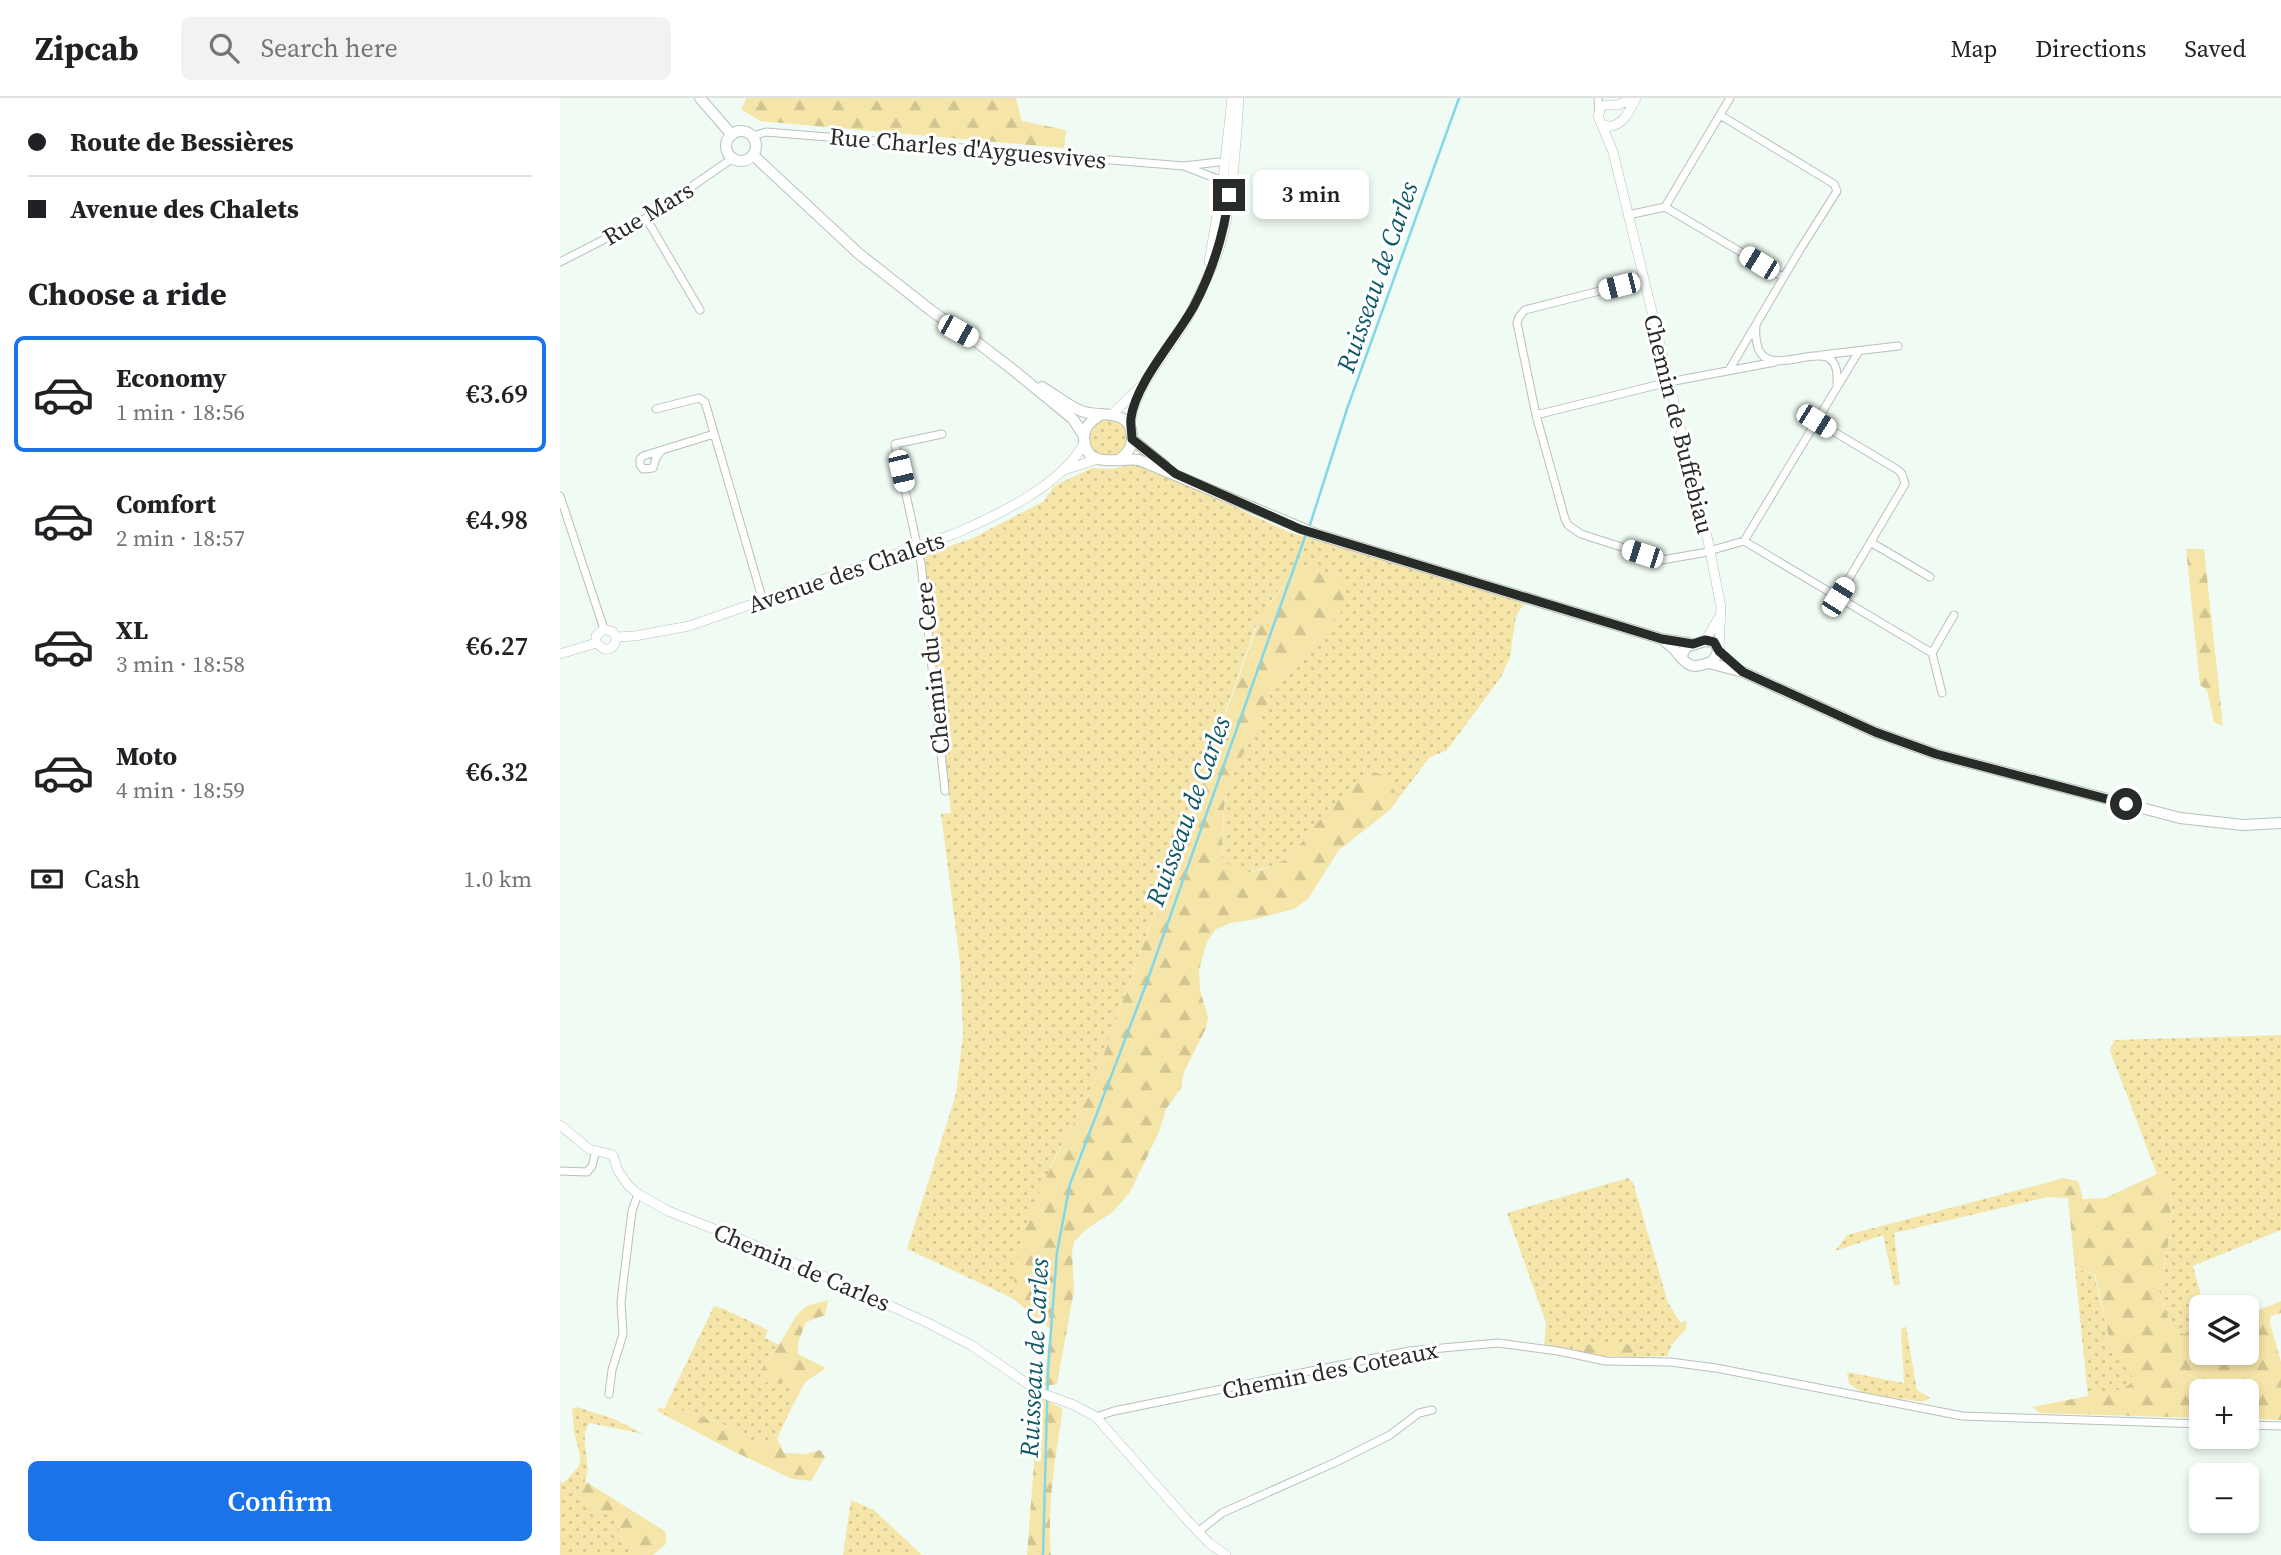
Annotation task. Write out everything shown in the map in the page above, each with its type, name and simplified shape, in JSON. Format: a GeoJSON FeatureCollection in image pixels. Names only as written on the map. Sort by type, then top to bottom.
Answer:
{"type":"FeatureCollection","features":[{"type":"Feature","properties":{"kind":"main road"},"geometry":{"type":"LineString","coordinates":[[700,98],[732,135]]}},
{"type":"Feature","properties":{"kind":"main road"},"geometry":{"type":"LineString","coordinates":[[741,131],[752,136],[756,147],[753,155],[745,160],[733,158],[727,151],[727,143],[732,135],[741,131]]}},
{"type":"Feature","properties":{"kind":"main road"},"geometry":{"type":"LineString","coordinates":[[753,155],[858,253],[1012,369],[1073,419],[1088,450],[1098,459],[1109,462],[1120,459],[1139,460],[1300,529],[1662,639],[1693,644]]}},
{"type":"Feature","properties":{"kind":"main road"},"geometry":{"type":"LineString","coordinates":[[1012,369],[1079,410],[1099,416],[1112,414],[1123,418],[1131,433],[1176,474]]}},
{"type":"Feature","properties":{"kind":"main road"},"geometry":{"type":"LineString","coordinates":[[1085,439],[1089,424],[1099,416]]}},
{"type":"Feature","properties":{"kind":"main road"},"geometry":{"type":"LineString","coordinates":[[1120,459],[1130,449],[1131,433]]}},
{"type":"Feature","properties":{"kind":"main road"},"geometry":{"type":"LineString","coordinates":[[1662,639],[1690,666],[1709,663],[1743,672],[1875,732],[1936,754],[2180,818],[2243,825],[2281,823]]}},
{"type":"Feature","properties":{"kind":"main road"},"geometry":{"type":"LineString","coordinates":[[1681,657],[1684,649],[1693,644],[1705,640],[1714,642],[1743,672]]}},
{"type":"Feature","properties":{"kind":"main road"},"geometry":{"type":"LineString","coordinates":[[1709,663],[1716,658],[1719,650]]}},
{"type":"Feature","properties":{"kind":"street"},"geometry":{"type":"LineString","coordinates":[[1131,433],[1133,408],[1147,380],[1183,325],[1214,264],[1219,246],[1232,98]]}},
{"type":"Feature","properties":{"kind":"street"},"geometry":{"type":"LineString","coordinates":[[1226,172],[1239,98]]}},
{"type":"Feature","properties":{"kind":"street","name":"Chemin de Buffebiau"},"geometry":{"type":"LineString","coordinates":[[1606,101],[1636,98]]}},
{"type":"Feature","properties":{"kind":"street","name":"Chemin de Buffebiau"},"geometry":{"type":"LineString","coordinates":[[1614,152],[1620,122],[1636,98]]}},
{"type":"Feature","properties":{"kind":"street"},"geometry":{"type":"LineString","coordinates":[[1665,207],[1730,98]]}},
{"type":"Feature","properties":{"kind":"street"},"geometry":{"type":"LineString","coordinates":[[1606,101],[1621,109],[1620,122],[1609,127],[1600,121],[1598,113],[1606,101]]}},
{"type":"Feature","properties":{"kind":"street"},"geometry":{"type":"LineString","coordinates":[[1720,115],[1834,184],[1837,191],[1729,370]]}},
{"type":"Feature","properties":{"kind":"street","name":"Chemin de Buffebiau"},"geometry":{"type":"LineString","coordinates":[[1604,125],[1614,152],[1710,550],[1720,614],[1719,650]]}},
{"type":"Feature","properties":{"kind":"street","name":"Rue Charles d'Ayguesvives"},"geometry":{"type":"LineString","coordinates":[[752,136],[766,132],[1184,166],[1226,172]]}},
{"type":"Feature","properties":{"kind":"street","name":"Rue Mars"},"geometry":{"type":"LineString","coordinates":[[560,262],[646,218],[733,158]]}},
{"type":"Feature","properties":{"kind":"street","name":"Rue Charles d'Ayguesvives"},"geometry":{"type":"LineString","coordinates":[[1184,166],[1226,172]]}},
{"type":"Feature","properties":{"kind":"street"},"geometry":{"type":"LineString","coordinates":[[1629,215],[1665,207],[1783,277]]}},
{"type":"Feature","properties":{"kind":"street"},"geometry":{"type":"LineString","coordinates":[[646,218],[700,310]]}},
{"type":"Feature","properties":{"kind":"street"},"geometry":{"type":"LineString","coordinates":[[1643,280],[1525,310],[1517,323],[1536,415],[1565,519],[1574,530],[1662,560],[1744,541],[1859,351]]}},
{"type":"Feature","properties":{"kind":"street"},"geometry":{"type":"LineString","coordinates":[[1757,322],[1755,333],[1759,350],[1763,356],[1774,362]]}},
{"type":"Feature","properties":{"kind":"street"},"geometry":{"type":"LineString","coordinates":[[1536,415],[1729,370],[1817,355],[1898,346]]}},
{"type":"Feature","properties":{"kind":"street"},"geometry":{"type":"LineString","coordinates":[[1817,355],[1827,357],[1835,366],[1836,387]]}},
{"type":"Feature","properties":{"kind":"street"},"geometry":{"type":"LineString","coordinates":[[1112,414],[1147,380]]}},
{"type":"Feature","properties":{"kind":"street"},"geometry":{"type":"LineString","coordinates":[[656,409],[699,398],[705,402],[762,601]]}},
{"type":"Feature","properties":{"kind":"street"},"geometry":{"type":"LineString","coordinates":[[1816,421],[1898,470],[1905,479],[1905,484],[1872,543],[1838,597]]}},
{"type":"Feature","properties":{"kind":"street"},"geometry":{"type":"LineString","coordinates":[[661,451],[714,434]]}},
{"type":"Feature","properties":{"kind":"street","name":"Chemin du Cere"},"geometry":{"type":"LineString","coordinates":[[942,434],[895,444],[918,546],[945,791]]}},
{"type":"Feature","properties":{"kind":"street","name":"Avenue des Chalets"},"geometry":{"type":"LineString","coordinates":[[1063,471],[1085,439]]}},
{"type":"Feature","properties":{"kind":"street","name":"Avenue des Chalets"},"geometry":{"type":"LineString","coordinates":[[560,654],[596,643],[604,649],[610,649],[615,644],[616,637],[689,626],[954,534],[986,521],[1063,471],[1098,459]]}},
{"type":"Feature","properties":{"kind":"street"},"geometry":{"type":"LineString","coordinates":[[560,496],[604,629]]}},
{"type":"Feature","properties":{"kind":"street"},"geometry":{"type":"LineString","coordinates":[[1744,541],[1932,653]]}},
{"type":"Feature","properties":{"kind":"street"},"geometry":{"type":"LineString","coordinates":[[1872,543],[1930,577]]}},
{"type":"Feature","properties":{"kind":"street"},"geometry":{"type":"LineString","coordinates":[[1705,640],[1720,614]]}},
{"type":"Feature","properties":{"kind":"street"},"geometry":{"type":"LineString","coordinates":[[1942,693],[1932,653],[1954,615]]}},
{"type":"Feature","properties":{"kind":"street"},"geometry":{"type":"LineString","coordinates":[[604,629],[613,632],[616,637]]}},
{"type":"Feature","properties":{"kind":"street"},"geometry":{"type":"LineString","coordinates":[[596,643],[596,636],[604,629]]}},
{"type":"Feature","properties":{"kind":"street","name":"Chemin de Carles"},"geometry":{"type":"LineString","coordinates":[[560,1125],[581,1143],[613,1155],[622,1178],[638,1194],[668,1211],[747,1242],[923,1321],[971,1345],[1041,1393],[1059,1398],[1096,1417]]}},
{"type":"Feature","properties":{"kind":"street"},"geometry":{"type":"LineString","coordinates":[[560,1171],[587,1172],[592,1166],[596,1150]]}},
{"type":"Feature","properties":{"kind":"street"},"geometry":{"type":"LineString","coordinates":[[609,1394],[612,1370],[623,1334],[623,1284],[632,1211],[638,1194]]}},
{"type":"Feature","properties":{"kind":"street","name":"Chemin des Coteaux"},"geometry":{"type":"LineString","coordinates":[[1096,1417],[1114,1411],[1409,1351],[1498,1343],[1559,1351],[1606,1361],[1670,1362],[1716,1368],[1962,1416],[2189,1424]]}},
{"type":"Feature","properties":{"kind":"street"},"geometry":{"type":"LineString","coordinates":[[1199,1531],[1222,1513],[1336,1462],[1390,1435],[1419,1413],[1432,1410]]}},
{"type":"Feature","properties":{"kind":"street"},"geometry":{"type":"LineString","coordinates":[[1096,1417],[1199,1531],[1226,1555]]}},
{"type":"Feature","properties":{"kind":"street"},"geometry":{"type":"LineString","coordinates":[[2259,1425],[2281,1426]]}},
{"type":"Feature","properties":{"kind":"green space"},"geometry":{"type":"Polygon","coordinates":[[[747,98],[1016,98],[1022,121],[1066,130],[1064,148],[760,121],[741,109],[747,98]]]}},
{"type":"Feature","properties":{"kind":"green space"},"geometry":{"type":"Polygon","coordinates":[[[1108,419],[1121,425],[1127,438],[1121,451],[1108,457],[1095,451],[1089,438],[1095,425],[1108,419]]]}},
{"type":"Feature","properties":{"kind":"green space"},"geometry":{"type":"Polygon","coordinates":[[[1138,463],[1289,532],[1524,604],[1516,616],[1510,657],[1501,677],[1447,750],[1429,758],[1399,798],[1385,776],[1374,772],[1363,778],[1316,825],[1291,856],[1281,863],[1245,873],[1232,868],[1222,858],[1228,787],[1263,714],[1272,688],[1341,612],[1336,574],[1292,574],[1277,593],[1255,629],[1091,1090],[1053,1161],[1018,1260],[1012,1298],[907,1249],[956,1094],[963,1034],[960,962],[941,814],[951,813],[921,556],[973,538],[1044,501],[1054,486],[1092,468],[1112,469],[1138,463]]]}},
{"type":"Feature","properties":{"kind":"green space"},"geometry":{"type":"Polygon","coordinates":[[[2186,549],[2204,549],[2223,726],[2214,722],[2207,690],[2200,685],[2186,549]]]}},
{"type":"Feature","properties":{"kind":"green space"},"geometry":{"type":"Polygon","coordinates":[[[1314,565],[1325,573],[1336,574],[1344,593],[1343,607],[1272,688],[1263,714],[1228,787],[1222,858],[1233,868],[1246,872],[1267,868],[1286,859],[1339,798],[1374,772],[1385,776],[1399,798],[1390,810],[1339,850],[1308,899],[1294,909],[1230,923],[1215,930],[1207,942],[1199,970],[1200,990],[1208,1017],[1206,1028],[1184,1072],[1181,1088],[1166,1109],[1159,1132],[1130,1192],[1113,1212],[1085,1230],[1074,1242],[1074,1290],[1057,1384],[1044,1386],[1050,1329],[1012,1298],[1017,1260],[1030,1215],[1048,1173],[1091,1090],[1261,615],[1292,574],[1302,566],[1314,565]]]}},
{"type":"Feature","properties":{"kind":"green space"},"geometry":{"type":"Polygon","coordinates":[[[2281,1035],[2281,1230],[2193,1266],[2201,1295],[2189,1295],[2189,1335],[2173,1331],[2159,1291],[2171,1229],[2170,1184],[2157,1174],[2110,1051],[2114,1040],[2281,1035]]]}},
{"type":"Feature","properties":{"kind":"green space"},"geometry":{"type":"Polygon","coordinates":[[[2157,1174],[2170,1184],[2171,1229],[2159,1291],[2173,1331],[2189,1335],[2189,1365],[2259,1365],[2259,1310],[2281,1301],[2281,1313],[2271,1316],[2270,1323],[2281,1362],[2281,1420],[2259,1419],[2259,1379],[2189,1379],[2189,1418],[2040,1413],[2032,1407],[2123,1389],[2134,1381],[2125,1363],[2111,1347],[2095,1274],[2075,1269],[2068,1198],[2048,1197],[2035,1200],[2038,1185],[2063,1178],[2078,1181],[2083,1199],[2105,1198],[2157,1174]]]}},
{"type":"Feature","properties":{"kind":"green space"},"geometry":{"type":"Polygon","coordinates":[[[1628,1178],[1633,1182],[1668,1303],[1681,1323],[1687,1320],[1686,1329],[1672,1344],[1667,1356],[1632,1357],[1634,1346],[1574,1345],[1573,1349],[1544,1346],[1546,1323],[1507,1213],[1628,1178]]]}},
{"type":"Feature","properties":{"kind":"green space"},"geometry":{"type":"Polygon","coordinates":[[[2038,1185],[2035,1200],[1894,1233],[1900,1284],[1894,1286],[1883,1235],[1835,1251],[1847,1235],[2038,1185]]]}},
{"type":"Feature","properties":{"kind":"green space"},"geometry":{"type":"Polygon","coordinates":[[[2075,1269],[2094,1274],[2111,1347],[2126,1363],[2134,1381],[2123,1389],[2088,1397],[2075,1269]]]}},
{"type":"Feature","properties":{"kind":"green space"},"geometry":{"type":"Polygon","coordinates":[[[828,1300],[825,1315],[806,1322],[798,1342],[798,1354],[826,1368],[805,1382],[792,1407],[794,1391],[790,1380],[775,1384],[759,1381],[761,1370],[796,1316],[806,1306],[828,1300]]]}},
{"type":"Feature","properties":{"kind":"green space"},"geometry":{"type":"Polygon","coordinates":[[[714,1306],[768,1330],[765,1338],[779,1345],[761,1370],[790,1379],[794,1391],[792,1407],[777,1438],[766,1444],[749,1443],[725,1425],[666,1405],[714,1306]]]}},
{"type":"Feature","properties":{"kind":"green space"},"geometry":{"type":"Polygon","coordinates":[[[1906,1326],[1917,1390],[1930,1398],[1923,1402],[1863,1393],[1849,1384],[1847,1372],[1904,1383],[1901,1330],[1906,1326]]]}},
{"type":"Feature","properties":{"kind":"green space"},"geometry":{"type":"Polygon","coordinates":[[[1574,1345],[1634,1346],[1632,1357],[1598,1356],[1573,1349],[1574,1345]]]}},
{"type":"Feature","properties":{"kind":"green space"},"geometry":{"type":"Polygon","coordinates":[[[1039,1396],[1063,1409],[1051,1500],[1051,1555],[1027,1555],[1039,1396]]]}},
{"type":"Feature","properties":{"kind":"green space"},"geometry":{"type":"Polygon","coordinates":[[[666,1405],[725,1425],[749,1443],[766,1444],[777,1438],[784,1453],[807,1454],[820,1450],[825,1457],[811,1481],[792,1479],[657,1411],[659,1407],[664,1409],[666,1405]]]}},
{"type":"Feature","properties":{"kind":"green space"},"geometry":{"type":"Polygon","coordinates":[[[577,1407],[614,1419],[644,1434],[589,1423],[585,1437],[587,1474],[584,1483],[574,1494],[617,1521],[622,1539],[632,1543],[630,1555],[560,1555],[560,1482],[563,1483],[571,1476],[580,1459],[572,1408],[577,1407]]]}},
{"type":"Feature","properties":{"kind":"green space"},"geometry":{"type":"Polygon","coordinates":[[[585,1481],[666,1532],[666,1544],[653,1555],[630,1555],[632,1543],[622,1539],[617,1521],[574,1494],[585,1481]]]}},
{"type":"Feature","properties":{"kind":"green space"},"geometry":{"type":"Polygon","coordinates":[[[851,1500],[874,1510],[922,1555],[843,1555],[851,1500]]]}},
{"type":"Feature","properties":{"kind":"waterway","name":"Ruisseau de Carles"},"geometry":{"type":"LineString","coordinates":[[1309,528],[1347,409],[1459,98]]}},
{"type":"Feature","properties":{"kind":"waterway","name":"Ruisseau de Carles"},"geometry":{"type":"LineString","coordinates":[[1043,1555],[1048,1370],[1057,1252],[1070,1184],[1145,987],[1306,534]]}},
{"type":"Feature","properties":{"kind":"route"},"geometry":{"type":"LineString","coordinates":[[1229,195],[1223,234],[1214,264],[1183,325],[1147,380],[1131,418],[1132,439],[1176,474],[1316,534],[1662,639],[1693,644],[1705,640],[1714,642],[1723,656],[1743,672],[1875,732],[1936,754],[2126,804]]}}]}
